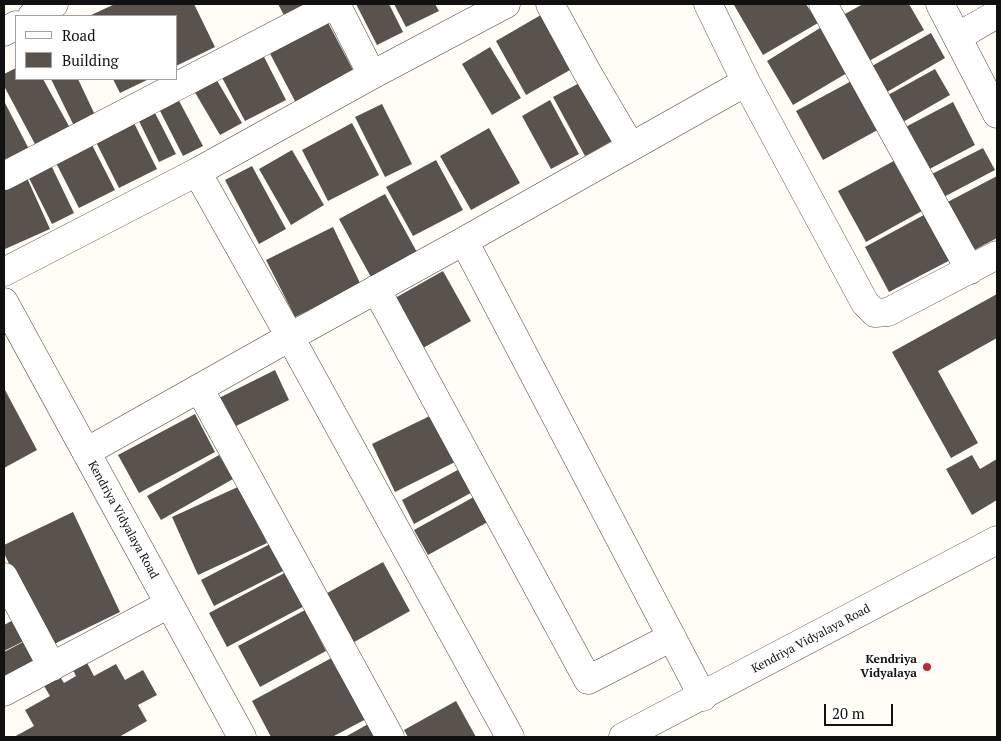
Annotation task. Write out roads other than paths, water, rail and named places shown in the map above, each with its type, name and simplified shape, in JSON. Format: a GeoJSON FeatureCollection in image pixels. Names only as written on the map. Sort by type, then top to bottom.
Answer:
{"type":"FeatureCollection","features":[{"type":"Feature","properties":{"kind":"street"},"geometry":{"type":"LineString","coordinates":[[34,15],[54,4]]}},
{"type":"Feature","properties":{"kind":"street"},"geometry":{"type":"LineString","coordinates":[[4,176],[335,4],[372,75]]}},
{"type":"Feature","properties":{"kind":"street"},"geometry":{"type":"LineString","coordinates":[[4,272],[198,172],[372,75],[506,4]]}},
{"type":"Feature","properties":{"kind":"street"},"geometry":{"type":"LineString","coordinates":[[550,4],[631,147]]}},
{"type":"Feature","properties":{"kind":"street"},"geometry":{"type":"LineString","coordinates":[[708,4],[746,82],[865,303],[875,313],[888,312],[997,256]]}},
{"type":"Feature","properties":{"kind":"street"},"geometry":{"type":"LineString","coordinates":[[823,4],[970,270]]}},
{"type":"Feature","properties":{"kind":"street"},"geometry":{"type":"LineString","coordinates":[[940,4],[997,114]]}},
{"type":"Feature","properties":{"kind":"street"},"geometry":{"type":"LineString","coordinates":[[957,37],[997,14]]}},
{"type":"Feature","properties":{"kind":"street"},"geometry":{"type":"LineString","coordinates":[[4,32],[15,26]]}},
{"type":"Feature","properties":{"kind":"street"},"geometry":{"type":"LineString","coordinates":[[86,452],[746,82]]}},
{"type":"Feature","properties":{"kind":"street"},"geometry":{"type":"LineString","coordinates":[[198,172],[507,736]]}},
{"type":"Feature","properties":{"kind":"street"},"geometry":{"type":"LineString","coordinates":[[464,241],[703,697]]}},
{"type":"Feature","properties":{"kind":"street"},"geometry":{"type":"LineString","coordinates":[[376,290],[588,680],[672,637]]}},
{"type":"Feature","properties":{"kind":"street","name":"Kendriya Vidyalaya Road"},"geometry":{"type":"LineString","coordinates":[[4,302],[169,604],[233,734]]}},
{"type":"Feature","properties":{"kind":"street"},"geometry":{"type":"LineString","coordinates":[[199,388],[390,737]]}},
{"type":"Feature","properties":{"kind":"street","name":"Kendriya Vidyalaya Road"},"geometry":{"type":"LineString","coordinates":[[623,737],[703,697],[997,540]]}},
{"type":"Feature","properties":{"kind":"street"},"geometry":{"type":"LineString","coordinates":[[4,577],[52,667]]}},
{"type":"Feature","properties":{"kind":"street"},"geometry":{"type":"LineString","coordinates":[[4,692],[169,604]]}},
{"type":"Feature","properties":{"kind":"place","name":"Kendriya Vidyalaya"},"geometry":{"type":"Point","coordinates":[927,667]}}]}
